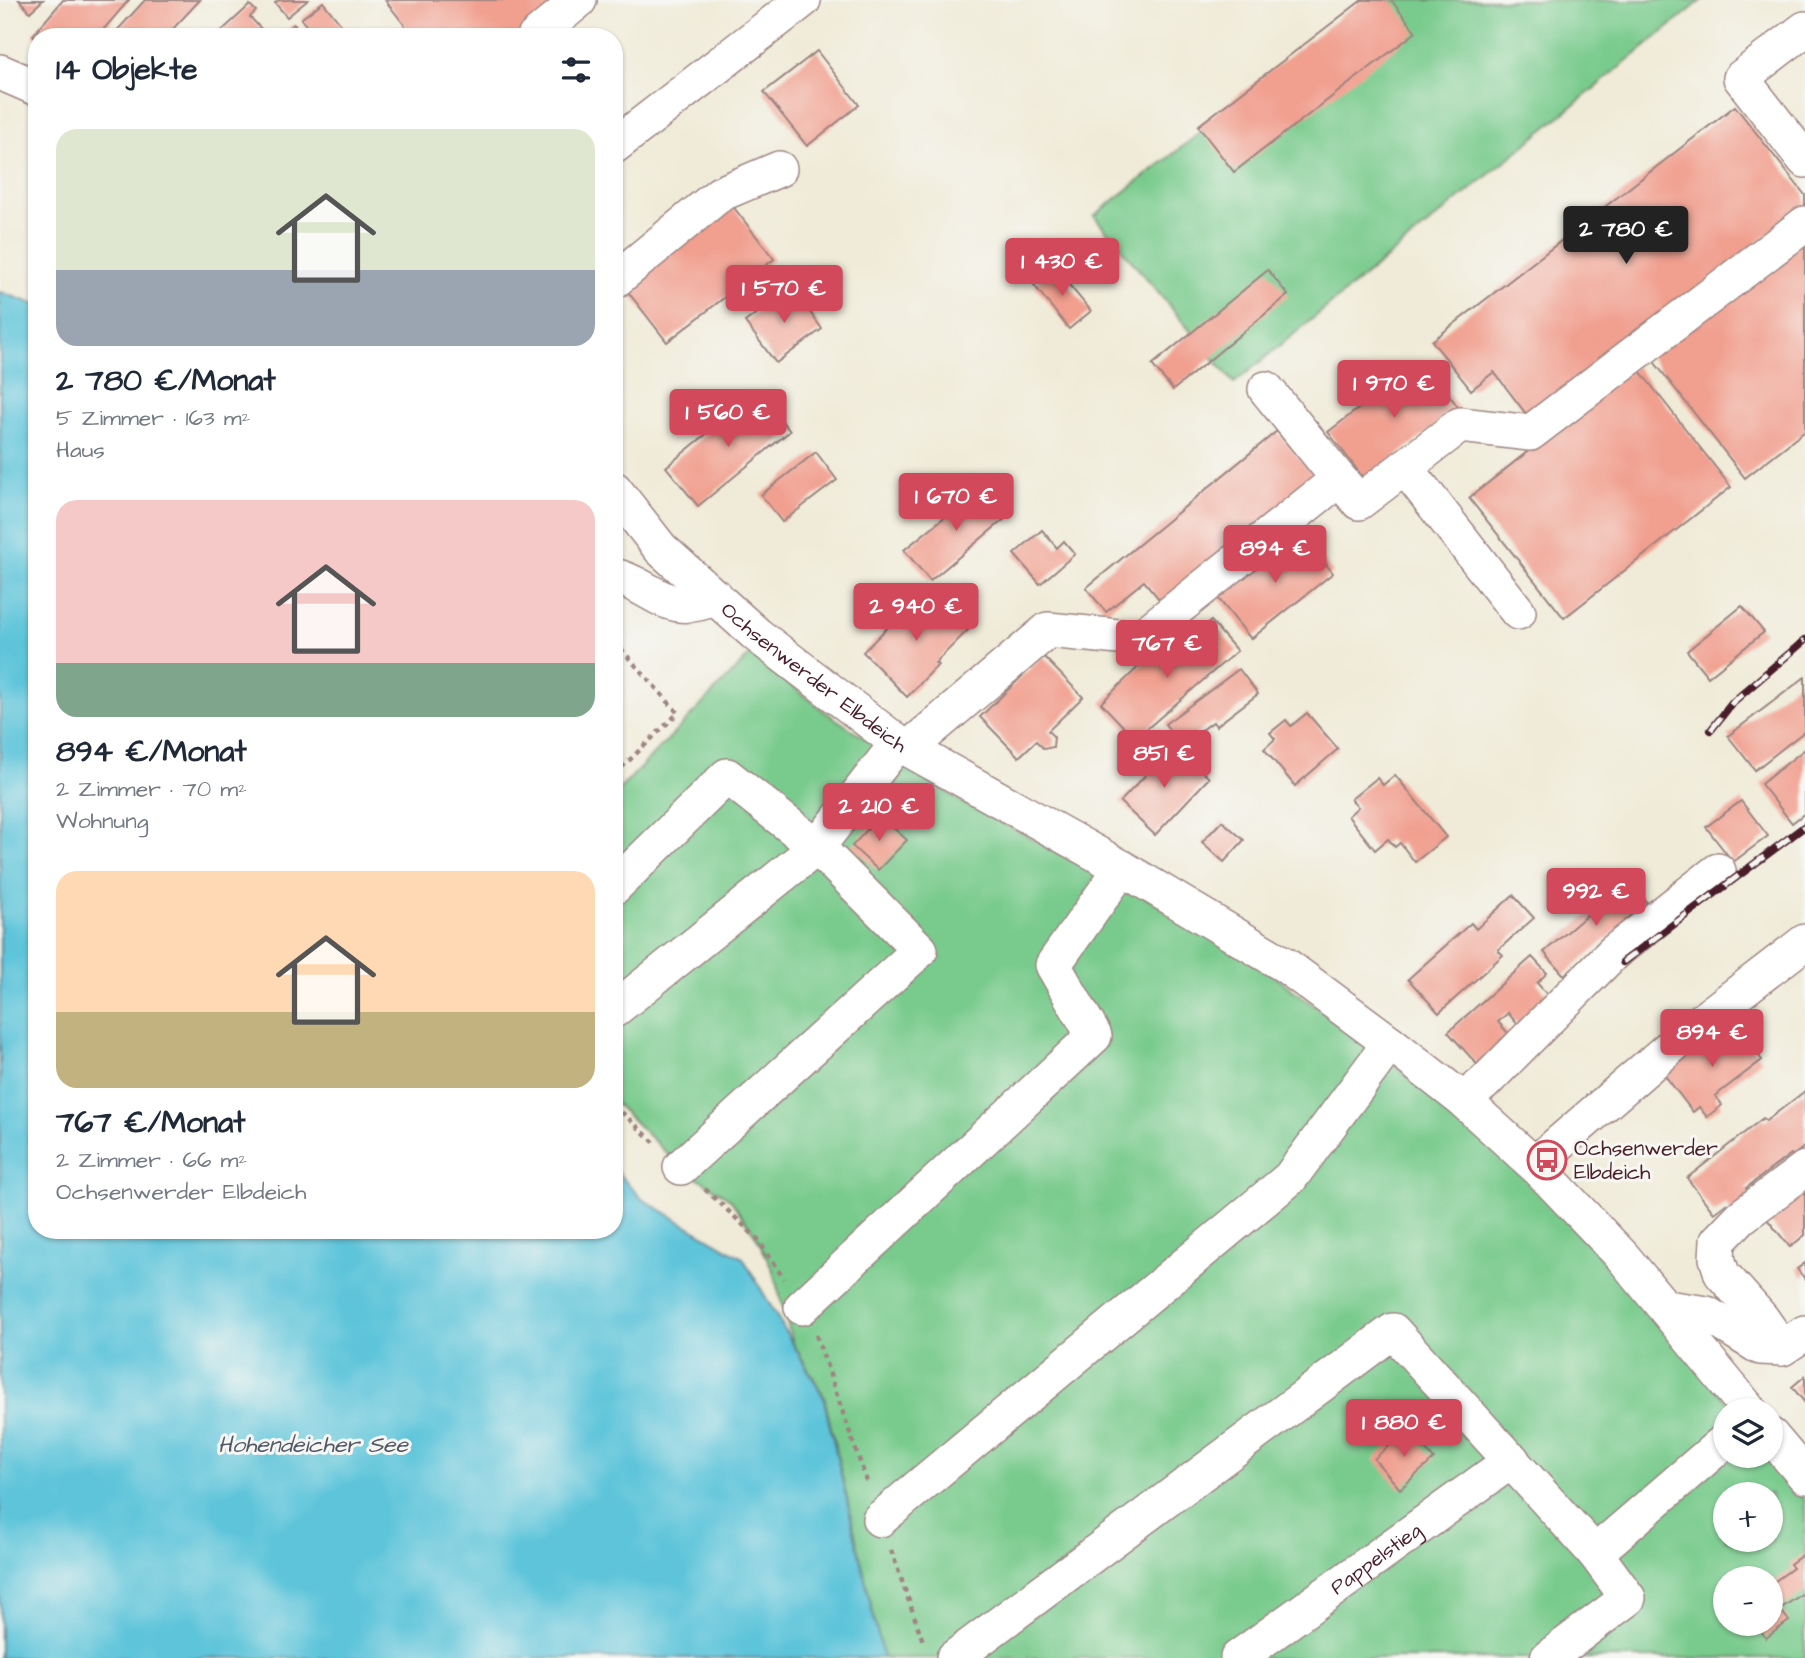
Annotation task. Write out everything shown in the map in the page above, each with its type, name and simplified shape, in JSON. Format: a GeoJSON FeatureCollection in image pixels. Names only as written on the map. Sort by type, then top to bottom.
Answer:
{"type":"FeatureCollection","features":[{"type":"Feature","properties":{"kind":"street"},"geometry":{"type":"LineString","coordinates":[[546,28],[579,0]]}},
{"type":"Feature","properties":{"kind":"street"},"geometry":{"type":"LineString","coordinates":[[623,139],[803,0]]}},
{"type":"Feature","properties":{"kind":"street"},"geometry":{"type":"LineString","coordinates":[[1805,29],[1741,78],[1805,160]]}},
{"type":"Feature","properties":{"kind":"street"},"geometry":{"type":"LineString","coordinates":[[0,72],[28,84]]}},
{"type":"Feature","properties":{"kind":"street"},"geometry":{"type":"LineString","coordinates":[[623,274],[720,194],[779,169]]}},
{"type":"Feature","properties":{"kind":"street"},"geometry":{"type":"LineString","coordinates":[[1266,389],[1359,502],[1460,425],[1530,433],[1805,224]]}},
{"type":"Feature","properties":{"kind":"street"},"geometry":{"type":"LineString","coordinates":[[1405,467],[1518,612]]}},
{"type":"Feature","properties":{"kind":"street"},"geometry":{"type":"LineString","coordinates":[[623,1003],[817,847],[903,746],[1048,630],[1139,639],[1339,479]]}},
{"type":"Feature","properties":{"kind":"street","name":"Ochsenwerder Elbdeich"},"geometry":{"type":"LineString","coordinates":[[623,500],[661,548],[757,635],[903,746],[1122,868],[1285,965],[1463,1100],[1535,1164],[1622,1256],[1739,1398]]}},
{"type":"Feature","properties":{"kind":"street"},"geometry":{"type":"LineString","coordinates":[[623,578],[674,604],[698,605],[716,597]]}},
{"type":"Feature","properties":{"kind":"street"},"geometry":{"type":"LineString","coordinates":[[623,878],[727,776],[817,847],[920,950],[681,1167]]}},
{"type":"Feature","properties":{"kind":"street"},"geometry":{"type":"LineString","coordinates":[[802,1307],[1094,1036],[1053,965],[1122,868]]}},
{"type":"Feature","properties":{"kind":"street"},"geometry":{"type":"LineString","coordinates":[[1463,1100],[1484,1083],[1614,953],[1718,871]]}},
{"type":"Feature","properties":{"kind":"street"},"geometry":{"type":"LineString","coordinates":[[1535,1164],[1669,1047],[1805,942]]}},
{"type":"Feature","properties":{"kind":"street"},"geometry":{"type":"LineString","coordinates":[[880,1519],[1290,1178],[1390,1043]]}},
{"type":"Feature","properties":{"kind":"street"},"geometry":{"type":"LineString","coordinates":[[1793,1341],[1761,1318],[1722,1274],[1717,1258],[1718,1241],[1741,1217],[1805,1169]]}},
{"type":"Feature","properties":{"kind":"street"},"geometry":{"type":"LineString","coordinates":[[1667,1308],[1706,1314],[1760,1347],[1793,1341]]}},
{"type":"Feature","properties":{"kind":"street"},"geometry":{"type":"LineString","coordinates":[[939,1653],[1393,1331],[1595,1553],[1628,1598],[1548,1658]]}},
{"type":"Feature","properties":{"kind":"street"},"geometry":{"type":"LineString","coordinates":[[1783,1450],[1805,1476]]}},
{"type":"Feature","properties":{"kind":"street"},"geometry":{"type":"LineString","coordinates":[[1595,1553],[1713,1451]]}},
{"type":"Feature","properties":{"kind":"street","name":"Pappelstieg"},"geometry":{"type":"LineString","coordinates":[[1238,1658],[1512,1460]]}},
{"type":"Feature","properties":{"kind":"path"},"geometry":{"type":"LineString","coordinates":[[623,651],[678,713],[623,766]]}},
{"type":"Feature","properties":{"kind":"path"},"geometry":{"type":"LineString","coordinates":[[623,1113],[757,1238],[811,1321],[880,1519],[939,1653]]}},
{"type":"Feature","properties":{"kind":"green space"},"geometry":{"type":"Polygon","coordinates":[[[1370,0],[1702,0],[1234,383],[1094,216],[1370,0]]]}},
{"type":"Feature","properties":{"kind":"green space"},"geometry":{"type":"Polygon","coordinates":[[[751,654],[824,711],[960,801],[1150,900],[1268,971],[1419,1085],[1543,1192],[1723,1398],[1713,1398],[1713,1468],[1780,1468],[1805,1501],[1805,1658],[883,1658],[824,1396],[793,1343],[772,1268],[757,1238],[730,1199],[681,1167],[623,1111],[623,786],[751,654]]]}},
{"type":"Feature","properties":{"kind":"water","name":"Hohendeicher See"},"geometry":{"type":"Polygon","coordinates":[[[0,292],[28,302],[28,1239],[623,1239],[623,1179],[642,1199],[743,1258],[823,1396],[883,1658],[0,1658],[0,292]]]}},
{"type":"Feature","properties":{"kind":"building"},"geometry":{"type":"Polygon","coordinates":[[[19,0],[43,0],[30,12],[19,0]]]}},
{"type":"Feature","properties":{"kind":"building"},"geometry":{"type":"Polygon","coordinates":[[[63,0],[129,0],[105,28],[39,28],[63,0]]]}},
{"type":"Feature","properties":{"kind":"building"},"geometry":{"type":"Polygon","coordinates":[[[145,0],[200,0],[174,28],[119,28],[145,0]]]}},
{"type":"Feature","properties":{"kind":"building"},"geometry":{"type":"Polygon","coordinates":[[[279,0],[308,0],[287,17],[275,3],[279,0]]]}},
{"type":"Feature","properties":{"kind":"building"},"geometry":{"type":"Polygon","coordinates":[[[385,0],[561,0],[527,28],[407,28],[385,0]]]}},
{"type":"Feature","properties":{"kind":"building"},"geometry":{"type":"Polygon","coordinates":[[[1362,0],[1391,0],[1416,32],[1234,172],[1198,126],[1362,0]]]}},
{"type":"Feature","properties":{"kind":"building"},"geometry":{"type":"Polygon","coordinates":[[[323,2],[342,26],[308,28],[301,19],[323,2]]]}},
{"type":"Feature","properties":{"kind":"building"},"geometry":{"type":"Polygon","coordinates":[[[250,5],[256,11],[250,17],[260,28],[225,28],[250,5]]]}},
{"type":"Feature","properties":{"kind":"building"},"geometry":{"type":"Polygon","coordinates":[[[817,51],[859,105],[807,146],[764,92],[817,51]]]}},
{"type":"Feature","properties":{"kind":"building"},"geometry":{"type":"Polygon","coordinates":[[[1735,106],[1805,195],[1805,206],[1530,419],[1494,372],[1471,390],[1432,341],[1735,106]]]}},
{"type":"Feature","properties":{"kind":"building"},"geometry":{"type":"Polygon","coordinates":[[[731,204],[774,259],[667,342],[625,288],[731,204]]]}},
{"type":"Feature","properties":{"kind":"building"},"geometry":{"type":"Polygon","coordinates":[[[1805,232],[1805,431],[1745,478],[1648,354],[1805,232]]]}},
{"type":"Feature","properties":{"kind":"building"},"geometry":{"type":"Polygon","coordinates":[[[1055,268],[1091,311],[1069,329],[1034,285],[1055,268]]]}},
{"type":"Feature","properties":{"kind":"building"},"geometry":{"type":"Polygon","coordinates":[[[1268,270],[1288,295],[1173,390],[1152,365],[1268,270]]]}},
{"type":"Feature","properties":{"kind":"building"},"geometry":{"type":"Polygon","coordinates":[[[792,287],[822,329],[776,363],[745,322],[792,287]]]}},
{"type":"Feature","properties":{"kind":"building"},"geometry":{"type":"Polygon","coordinates":[[[1422,360],[1459,408],[1365,480],[1328,432],[1422,360]]]}},
{"type":"Feature","properties":{"kind":"building"},"geometry":{"type":"Polygon","coordinates":[[[1636,366],[1731,487],[1564,618],[1469,498],[1636,366]]]}},
{"type":"Feature","properties":{"kind":"building"},"geometry":{"type":"Polygon","coordinates":[[[758,392],[790,431],[698,506],[666,467],[758,392]]]}},
{"type":"Feature","properties":{"kind":"building"},"geometry":{"type":"Polygon","coordinates":[[[1277,431],[1317,479],[1164,605],[1144,581],[1106,612],[1086,588],[1277,431]]]}},
{"type":"Feature","properties":{"kind":"building"},"geometry":{"type":"Polygon","coordinates":[[[816,452],[837,480],[782,522],[761,495],[816,452]]]}},
{"type":"Feature","properties":{"kind":"building"},"geometry":{"type":"Polygon","coordinates":[[[983,486],[1008,516],[930,581],[904,550],[983,486]]]}},
{"type":"Feature","properties":{"kind":"building"},"geometry":{"type":"Polygon","coordinates":[[[1042,530],[1057,548],[1064,541],[1075,554],[1040,584],[1014,554],[1042,530]]]}},
{"type":"Feature","properties":{"kind":"building"},"geometry":{"type":"Polygon","coordinates":[[[1299,531],[1333,573],[1251,639],[1217,597],[1299,531]]]}},
{"type":"Feature","properties":{"kind":"building"},"geometry":{"type":"Polygon","coordinates":[[[931,590],[969,629],[935,663],[938,665],[907,697],[863,652],[895,620],[898,623],[931,590]]]}},
{"type":"Feature","properties":{"kind":"building"},"geometry":{"type":"Polygon","coordinates":[[[1742,606],[1764,632],[1708,677],[1687,651],[1742,606]]]}},
{"type":"Feature","properties":{"kind":"building"},"geometry":{"type":"Polygon","coordinates":[[[1211,621],[1237,651],[1135,739],[1101,703],[1157,649],[1168,656],[1211,621]]]}},
{"type":"Feature","properties":{"kind":"building"},"geometry":{"type":"Polygon","coordinates":[[[1043,656],[1083,697],[1048,731],[1054,737],[1053,747],[1044,749],[1036,741],[1019,757],[980,717],[1043,656]]]}},
{"type":"Feature","properties":{"kind":"building"},"geometry":{"type":"Polygon","coordinates":[[[1239,669],[1258,694],[1216,726],[1213,722],[1181,745],[1165,724],[1239,669]]]}},
{"type":"Feature","properties":{"kind":"building"},"geometry":{"type":"Polygon","coordinates":[[[1805,677],[1805,731],[1755,770],[1728,736],[1805,677]]]}},
{"type":"Feature","properties":{"kind":"building"},"geometry":{"type":"Polygon","coordinates":[[[1307,713],[1338,749],[1295,786],[1264,749],[1275,739],[1270,733],[1286,720],[1291,726],[1307,713]]]}},
{"type":"Feature","properties":{"kind":"building"},"geometry":{"type":"Polygon","coordinates":[[[1174,745],[1209,778],[1155,835],[1120,802],[1174,745]]]}},
{"type":"Feature","properties":{"kind":"building"},"geometry":{"type":"Polygon","coordinates":[[[1805,749],[1805,813],[1792,823],[1761,784],[1805,749]]]}},
{"type":"Feature","properties":{"kind":"building"},"geometry":{"type":"Polygon","coordinates":[[[1395,775],[1446,837],[1415,862],[1400,843],[1395,847],[1388,839],[1375,850],[1348,816],[1358,807],[1351,799],[1377,778],[1383,785],[1395,775]]]}},
{"type":"Feature","properties":{"kind":"building"},"geometry":{"type":"Polygon","coordinates":[[[1741,801],[1768,836],[1733,862],[1706,827],[1741,801]]]}},
{"type":"Feature","properties":{"kind":"building"},"geometry":{"type":"Polygon","coordinates":[[[880,816],[907,840],[878,870],[852,846],[880,816]]]}},
{"type":"Feature","properties":{"kind":"building"},"geometry":{"type":"Polygon","coordinates":[[[1222,821],[1244,840],[1224,862],[1202,842],[1222,821]]]}},
{"type":"Feature","properties":{"kind":"building"},"geometry":{"type":"Polygon","coordinates":[[[1628,880],[1648,904],[1564,975],[1544,952],[1628,880]]]}},
{"type":"Feature","properties":{"kind":"building"},"geometry":{"type":"Polygon","coordinates":[[[1513,895],[1534,918],[1498,950],[1503,955],[1439,1013],[1408,979],[1471,923],[1476,929],[1513,895]]]}},
{"type":"Feature","properties":{"kind":"building"},"geometry":{"type":"Polygon","coordinates":[[[1532,957],[1547,973],[1537,983],[1555,1003],[1519,1026],[1508,1013],[1498,1022],[1508,1033],[1500,1041],[1507,1049],[1483,1071],[1448,1032],[1532,957]]]}},
{"type":"Feature","properties":{"kind":"building"},"geometry":{"type":"Polygon","coordinates":[[[1732,1021],[1762,1060],[1715,1096],[1722,1105],[1707,1117],[1699,1107],[1693,1112],[1663,1073],[1732,1021]]]}},
{"type":"Feature","properties":{"kind":"building"},"geometry":{"type":"Polygon","coordinates":[[[1805,1091],[1805,1146],[1746,1188],[1753,1197],[1733,1213],[1726,1204],[1714,1213],[1687,1178],[1763,1118],[1766,1121],[1805,1091]]]}},
{"type":"Feature","properties":{"kind":"building"},"geometry":{"type":"Polygon","coordinates":[[[1805,1187],[1805,1235],[1790,1247],[1766,1218],[1805,1187]]]}},
{"type":"Feature","properties":{"kind":"building"},"geometry":{"type":"Polygon","coordinates":[[[1805,1263],[1805,1279],[1797,1269],[1805,1263]]]}},
{"type":"Feature","properties":{"kind":"building"},"geometry":{"type":"Polygon","coordinates":[[[1805,1376],[1805,1403],[1792,1387],[1805,1376]]]}},
{"type":"Feature","properties":{"kind":"building"},"geometry":{"type":"Polygon","coordinates":[[[1407,1429],[1434,1459],[1400,1489],[1374,1459],[1407,1429]]]}},
{"type":"Feature","properties":{"kind":"building"},"geometry":{"type":"Polygon","coordinates":[[[1805,1553],[1805,1592],[1783,1607],[1783,1575],[1793,1568],[1790,1564],[1805,1553]]]}},
{"type":"Feature","properties":{"kind":"building"},"geometry":{"type":"Polygon","coordinates":[[[1783,1613],[1789,1621],[1783,1625],[1783,1613]]]}},
{"type":"Feature","properties":{"kind":"railway"},"geometry":{"type":"LineString","coordinates":[[1711,730],[1733,702],[1805,640]]}},
{"type":"Feature","properties":{"kind":"railway"},"geometry":{"type":"LineString","coordinates":[[1623,962],[1805,826]]}},
{"type":"Feature","properties":{"kind":"place","name":"Ochsenwerder Elbdeich"},"geometry":{"type":"Point","coordinates":[1547,1160]}}]}
